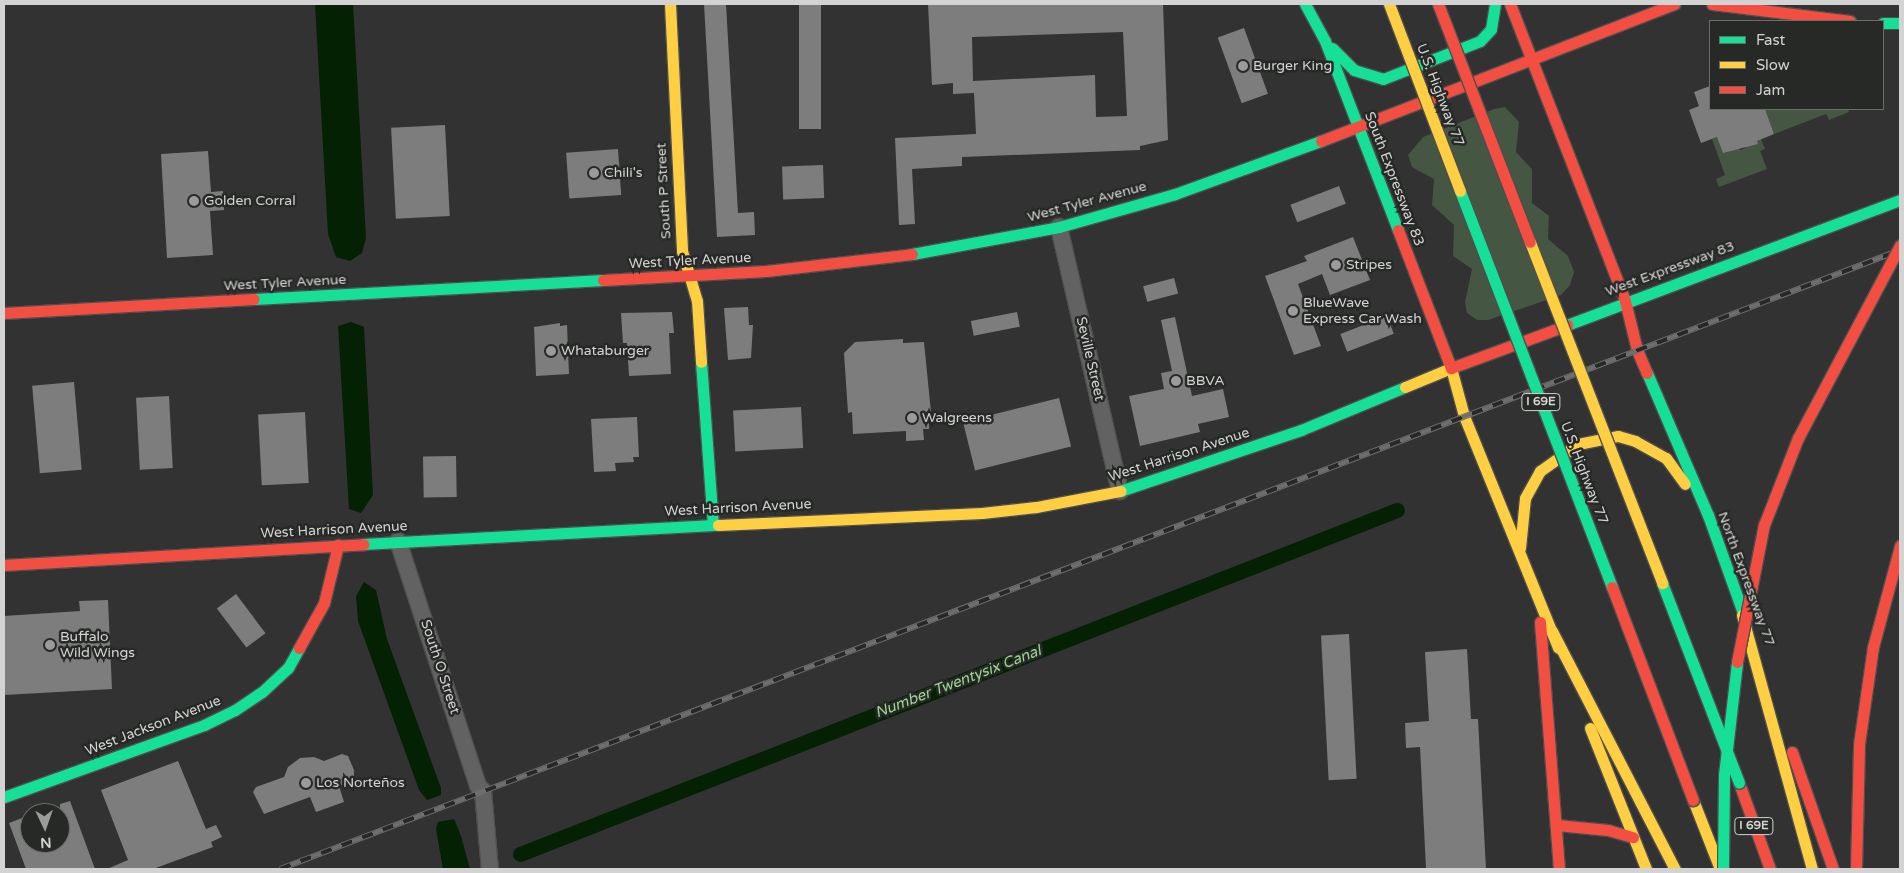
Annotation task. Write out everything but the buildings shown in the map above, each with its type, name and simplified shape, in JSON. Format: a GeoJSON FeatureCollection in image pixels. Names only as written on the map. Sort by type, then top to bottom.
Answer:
{"type":"FeatureCollection","features":[{"type":"Feature","properties":{"kind":"main road","name":"South P Street"},"geometry":{"type":"LineString","coordinates":[[670,4],[682,251],[697,301],[714,524]]}},
{"type":"Feature","properties":{"kind":"main road","name":"South Expressway 83"},"geometry":{"type":"LineString","coordinates":[[1305,4],[1325,41],[1451,368]]}},
{"type":"Feature","properties":{"kind":"main road","name":"U.S. Highway 77"},"geometry":{"type":"LineString","coordinates":[[1389,4],[1721,869]]}},
{"type":"Feature","properties":{"kind":"main road","name":"I 69E"},"geometry":{"type":"LineString","coordinates":[[1438,4],[1739,784],[1770,869]]}},
{"type":"Feature","properties":{"kind":"main road"},"geometry":{"type":"LineString","coordinates":[[1325,41],[1354,70],[1373,78],[1383,79],[1480,42],[1491,29],[1495,4]]}},
{"type":"Feature","properties":{"kind":"main road"},"geometry":{"type":"LineString","coordinates":[[1510,4],[1529,59],[1625,301]]}},
{"type":"Feature","properties":{"kind":"main road","name":"West Tyler Avenue"},"geometry":{"type":"LineString","coordinates":[[4,313],[688,276],[842,264],[1059,227],[1175,194],[1359,128],[1529,59],[1674,4]]}},
{"type":"Feature","properties":{"kind":"main road"},"geometry":{"type":"LineString","coordinates":[[1712,4],[1842,20]]}},
{"type":"Feature","properties":{"kind":"main road"},"geometry":{"type":"LineString","coordinates":[[1884,23],[1900,23]]}},
{"type":"Feature","properties":{"kind":"main road","name":"West Expressway 83"},"geometry":{"type":"LineString","coordinates":[[1451,368],[1625,301],[1900,200]]}},
{"type":"Feature","properties":{"kind":"main road"},"geometry":{"type":"LineString","coordinates":[[1721,869],[1724,775],[1739,641],[1764,525],[1798,438],[1853,329],[1900,245]]}},
{"type":"Feature","properties":{"kind":"main road","name":"North Expressway 77"},"geometry":{"type":"LineString","coordinates":[[1625,301],[1637,350],[1708,515],[1833,869]]}},
{"type":"Feature","properties":{"kind":"main road"},"geometry":{"type":"LineString","coordinates":[[1451,368],[1464,416],[1552,631],[1646,869]]}},
{"type":"Feature","properties":{"kind":"main road","name":"West Harrison Avenue"},"geometry":{"type":"LineString","coordinates":[[4,565],[714,524],[982,513],[1036,507],[1120,491],[1301,430],[1451,368]]}},
{"type":"Feature","properties":{"kind":"main road"},"geometry":{"type":"LineString","coordinates":[[1519,551],[1526,498],[1540,471],[1578,444],[1618,436],[1635,441],[1666,458],[1708,515]]}},
{"type":"Feature","properties":{"kind":"main road","name":"West Jackson Avenue"},"geometry":{"type":"LineString","coordinates":[[4,797],[204,725],[235,710],[262,692],[288,668],[324,603],[338,545]]}},
{"type":"Feature","properties":{"kind":"main road"},"geometry":{"type":"LineString","coordinates":[[1856,869],[1859,744],[1873,647],[1900,546]]}},
{"type":"Feature","properties":{"kind":"main road"},"geometry":{"type":"LineString","coordinates":[[1736,595],[1812,869]]}},
{"type":"Feature","properties":{"kind":"main road"},"geometry":{"type":"LineString","coordinates":[[1538,599],[1559,869]]}},
{"type":"Feature","properties":{"kind":"main road"},"geometry":{"type":"LineString","coordinates":[[1552,631],[1675,869]]}},
{"type":"Feature","properties":{"kind":"main road"},"geometry":{"type":"LineString","coordinates":[[1557,825],[1608,830],[1633,838]]}},
{"type":"Feature","properties":{"kind":"street","name":"Seville Street"},"geometry":{"type":"LineString","coordinates":[[1059,227],[1120,491]]}},
{"type":"Feature","properties":{"kind":"street","name":"South O Street"},"geometry":{"type":"LineString","coordinates":[[398,541],[478,786],[483,792],[490,869]]}},
{"type":"Feature","properties":{"kind":"shaded area"},"geometry":{"type":"Polygon","coordinates":[[[315,4],[353,4],[366,238],[362,253],[350,261],[336,257],[328,234],[315,4]]]}},
{"type":"Feature","properties":{"kind":"shaded area"},"geometry":{"type":"Polygon","coordinates":[[[1505,107],[1519,122],[1516,152],[1532,169],[1532,203],[1549,216],[1548,239],[1568,256],[1574,272],[1570,285],[1561,295],[1488,320],[1477,320],[1467,313],[1465,302],[1472,269],[1453,256],[1454,225],[1432,205],[1434,179],[1412,167],[1408,155],[1423,137],[1494,109],[1505,107]]]}},
{"type":"Feature","properties":{"kind":"shaded area"},"geometry":{"type":"Polygon","coordinates":[[[1765,110],[1848,110],[1849,112],[1829,120],[1826,114],[1774,134],[1765,110]]]}},
{"type":"Feature","properties":{"kind":"shaded area"},"geometry":{"type":"Polygon","coordinates":[[[1717,137],[1741,150],[1761,139],[1765,149],[1760,151],[1767,169],[1719,187],[1716,179],[1725,175],[1712,139],[1717,137]]]}},
{"type":"Feature","properties":{"kind":"shaded area"},"geometry":{"type":"Polygon","coordinates":[[[351,322],[364,327],[373,495],[361,513],[349,509],[338,326],[351,322]]]}},
{"type":"Feature","properties":{"kind":"shaded area"},"geometry":{"type":"Polygon","coordinates":[[[364,582],[376,590],[387,639],[441,788],[441,795],[427,800],[419,790],[358,621],[356,596],[364,582]]]}},
{"type":"Feature","properties":{"kind":"shaded area"},"geometry":{"type":"Polygon","coordinates":[[[454,819],[470,869],[443,869],[436,829],[438,822],[454,819]]]}},
{"type":"Feature","properties":{"kind":"waterway","name":"Number Twentysix Canal"},"geometry":{"type":"LineString","coordinates":[[520,854],[1397,510]]}},
{"type":"Feature","properties":{"kind":"railway"},"geometry":{"type":"LineString","coordinates":[[280,869],[1900,250]]}},
{"type":"Feature","properties":{"kind":"traffic: fast"},"geometry":{"type":"LineString","coordinates":[[1305,4],[1325,41],[1398,230]]}},
{"type":"Feature","properties":{"kind":"traffic: fast"},"geometry":{"type":"LineString","coordinates":[[1332,48],[1354,70],[1383,79],[1480,41],[1491,29],[1495,4]]}},
{"type":"Feature","properties":{"kind":"traffic: fast"},"geometry":{"type":"LineString","coordinates":[[1884,23],[1900,23]]}},
{"type":"Feature","properties":{"kind":"traffic: fast"},"geometry":{"type":"LineString","coordinates":[[912,254],[1059,227],[1175,194],[1321,141]]}},
{"type":"Feature","properties":{"kind":"traffic: fast"},"geometry":{"type":"LineString","coordinates":[[1460,191],[1612,587]]}},
{"type":"Feature","properties":{"kind":"traffic: fast"},"geometry":{"type":"LineString","coordinates":[[1567,325],[1900,200]]}},
{"type":"Feature","properties":{"kind":"traffic: fast"},"geometry":{"type":"LineString","coordinates":[[254,299],[603,280]]}},
{"type":"Feature","properties":{"kind":"traffic: fast"},"geometry":{"type":"LineString","coordinates":[[701,362],[713,524]]}},
{"type":"Feature","properties":{"kind":"traffic: fast"},"geometry":{"type":"LineString","coordinates":[[1647,373],[1708,515],[1746,621]]}},
{"type":"Feature","properties":{"kind":"traffic: fast"},"geometry":{"type":"LineString","coordinates":[[1120,491],[1301,430],[1405,387]]}},
{"type":"Feature","properties":{"kind":"traffic: fast"},"geometry":{"type":"LineString","coordinates":[[363,544],[718,525]]}},
{"type":"Feature","properties":{"kind":"traffic: fast"},"geometry":{"type":"LineString","coordinates":[[1662,583],[1739,783]]}},
{"type":"Feature","properties":{"kind":"traffic: fast"},"geometry":{"type":"LineString","coordinates":[[4,797],[204,725],[235,710],[262,692],[288,668],[299,648]]}},
{"type":"Feature","properties":{"kind":"traffic: fast"},"geometry":{"type":"LineString","coordinates":[[1723,869],[1724,775],[1737,662]]}},
{"type":"Feature","properties":{"kind":"traffic: slow"},"geometry":{"type":"LineString","coordinates":[[670,4],[682,251],[697,301],[701,362]]}},
{"type":"Feature","properties":{"kind":"traffic: slow"},"geometry":{"type":"LineString","coordinates":[[1389,4],[1460,191]]}},
{"type":"Feature","properties":{"kind":"traffic: slow"},"geometry":{"type":"LineString","coordinates":[[1530,242],[1662,583]]}},
{"type":"Feature","properties":{"kind":"traffic: slow"},"geometry":{"type":"LineString","coordinates":[[1405,387],[1451,368],[1464,416],[1558,648]]}},
{"type":"Feature","properties":{"kind":"traffic: slow"},"geometry":{"type":"LineString","coordinates":[[1520,548],[1525,498],[1540,471],[1578,444],[1618,436],[1635,441],[1666,458],[1685,484]]}},
{"type":"Feature","properties":{"kind":"traffic: slow"},"geometry":{"type":"LineString","coordinates":[[718,525],[982,513],[1036,507],[1120,491]]}},
{"type":"Feature","properties":{"kind":"traffic: slow"},"geometry":{"type":"LineString","coordinates":[[1742,615],[1812,869]]}},
{"type":"Feature","properties":{"kind":"traffic: slow"},"geometry":{"type":"LineString","coordinates":[[1552,631],[1675,869]]}},
{"type":"Feature","properties":{"kind":"traffic: slow"},"geometry":{"type":"LineString","coordinates":[[1590,728],[1646,869]]}},
{"type":"Feature","properties":{"kind":"traffic: slow"},"geometry":{"type":"LineString","coordinates":[[1693,800],[1720,869]]}},
{"type":"Feature","properties":{"kind":"traffic: jam"},"geometry":{"type":"LineString","coordinates":[[1438,4],[1530,242]]}},
{"type":"Feature","properties":{"kind":"traffic: jam"},"geometry":{"type":"LineString","coordinates":[[1510,4],[1625,301],[1637,350],[1647,373]]}},
{"type":"Feature","properties":{"kind":"traffic: jam"},"geometry":{"type":"LineString","coordinates":[[1321,141],[1674,4]]}},
{"type":"Feature","properties":{"kind":"traffic: jam"},"geometry":{"type":"LineString","coordinates":[[1712,4],[1842,20]]}},
{"type":"Feature","properties":{"kind":"traffic: jam"},"geometry":{"type":"LineString","coordinates":[[1398,230],[1451,368],[1567,325]]}},
{"type":"Feature","properties":{"kind":"traffic: jam"},"geometry":{"type":"LineString","coordinates":[[1737,662],[1764,525],[1798,438],[1900,245]]}},
{"type":"Feature","properties":{"kind":"traffic: jam"},"geometry":{"type":"LineString","coordinates":[[603,280],[766,271],[912,254]]}},
{"type":"Feature","properties":{"kind":"traffic: jam"},"geometry":{"type":"LineString","coordinates":[[4,313],[254,299]]}},
{"type":"Feature","properties":{"kind":"traffic: jam"},"geometry":{"type":"LineString","coordinates":[[4,565],[363,544]]}},
{"type":"Feature","properties":{"kind":"traffic: jam"},"geometry":{"type":"LineString","coordinates":[[299,648],[324,603],[338,545]]}},
{"type":"Feature","properties":{"kind":"traffic: jam"},"geometry":{"type":"LineString","coordinates":[[1856,869],[1859,744],[1873,647],[1900,546]]}},
{"type":"Feature","properties":{"kind":"traffic: jam"},"geometry":{"type":"LineString","coordinates":[[1612,587],[1693,800]]}},
{"type":"Feature","properties":{"kind":"traffic: jam"},"geometry":{"type":"LineString","coordinates":[[1540,622],[1559,869]]}},
{"type":"Feature","properties":{"kind":"traffic: jam"},"geometry":{"type":"LineString","coordinates":[[1792,752],[1833,869]]}},
{"type":"Feature","properties":{"kind":"traffic: jam"},"geometry":{"type":"LineString","coordinates":[[1739,783],[1770,869]]}},
{"type":"Feature","properties":{"kind":"traffic: jam"},"geometry":{"type":"LineString","coordinates":[[1557,825],[1608,830],[1633,837]]}},
{"type":"Feature","properties":{"kind":"place","name":"Burger King"},"geometry":{"type":"Point","coordinates":[1243,66]}},
{"type":"Feature","properties":{"kind":"place","name":"Chili's"},"geometry":{"type":"Point","coordinates":[594,173]}},
{"type":"Feature","properties":{"kind":"place","name":"Golden Corral"},"geometry":{"type":"Point","coordinates":[194,201]}},
{"type":"Feature","properties":{"kind":"place","name":"Stripes"},"geometry":{"type":"Point","coordinates":[1336,265]}},
{"type":"Feature","properties":{"kind":"place","name":"BlueWave Express Car Wash"},"geometry":{"type":"Point","coordinates":[1293,311]}},
{"type":"Feature","properties":{"kind":"place","name":"Whataburger"},"geometry":{"type":"Point","coordinates":[551,351]}},
{"type":"Feature","properties":{"kind":"place","name":"BBVA"},"geometry":{"type":"Point","coordinates":[1176,381]}},
{"type":"Feature","properties":{"kind":"place","name":"Walgreens"},"geometry":{"type":"Point","coordinates":[912,418]}},
{"type":"Feature","properties":{"kind":"place","name":"Buffalo Wild Wings"},"geometry":{"type":"Point","coordinates":[50,645]}},
{"type":"Feature","properties":{"kind":"place","name":"Los Norteños"},"geometry":{"type":"Point","coordinates":[306,783]}}]}
